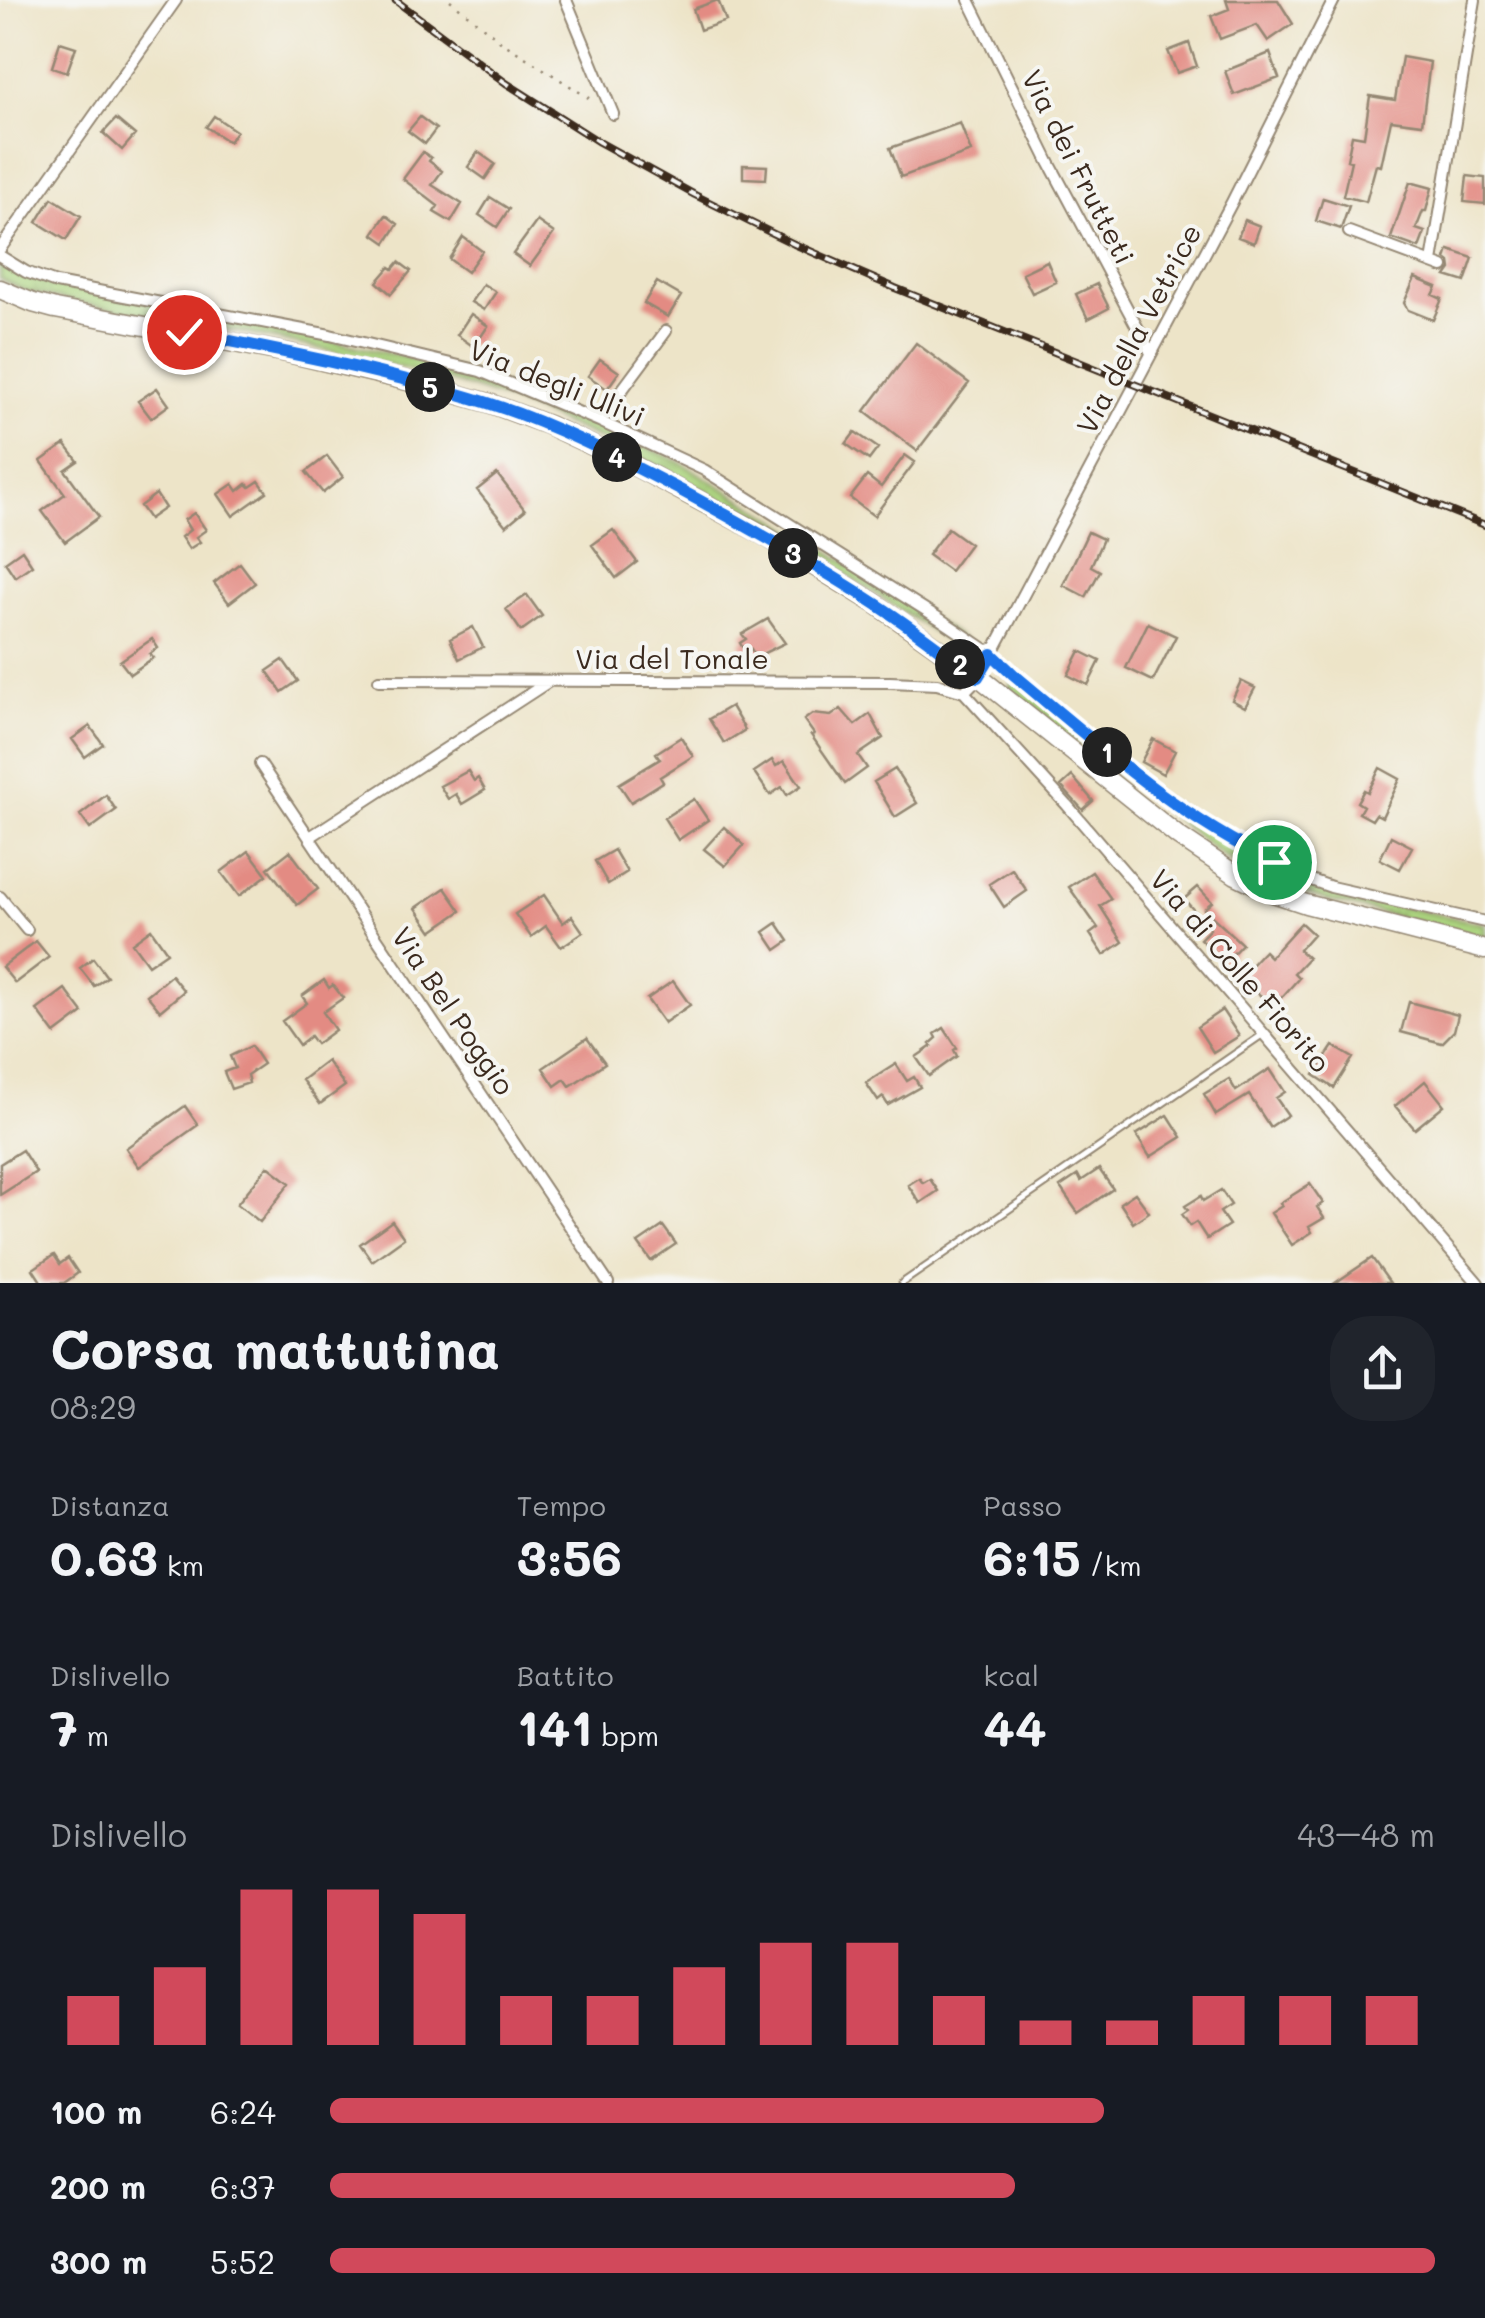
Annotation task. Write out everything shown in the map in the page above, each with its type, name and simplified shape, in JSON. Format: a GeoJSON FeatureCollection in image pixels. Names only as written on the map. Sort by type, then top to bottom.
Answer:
{"type":"FeatureCollection","features":[{"type":"Feature","properties":{"kind":"main road"},"geometry":{"type":"LineString","coordinates":[[0,289],[55,309],[288,352],[425,385],[548,425],[762,534],[876,604],[978,677],[1178,836],[1242,878],[1306,904],[1485,950]]}},
{"type":"Feature","properties":{"kind":"street"},"geometry":{"type":"LineString","coordinates":[[0,253],[176,0]]}},
{"type":"Feature","properties":{"kind":"street"},"geometry":{"type":"LineString","coordinates":[[566,0],[613,114]]}},
{"type":"Feature","properties":{"kind":"street","name":"Via dei Frutteti"},"geometry":{"type":"LineString","coordinates":[[969,0],[1151,354]]}},
{"type":"Feature","properties":{"kind":"street","name":"Via della Vetrice"},"geometry":{"type":"LineString","coordinates":[[964,692],[992,654],[1232,202],[1334,0]]}},
{"type":"Feature","properties":{"kind":"street"},"geometry":{"type":"LineString","coordinates":[[1349,232],[1437,265],[1475,0]]}},
{"type":"Feature","properties":{"kind":"street","name":"Via degli Ulivi"},"geometry":{"type":"LineString","coordinates":[[0,253],[26,272],[56,283],[330,335],[480,371],[599,422],[704,470],[992,654],[1156,792],[1260,856],[1339,890],[1485,922]]}},
{"type":"Feature","properties":{"kind":"street"},"geometry":{"type":"LineString","coordinates":[[599,422],[666,331]]}},
{"type":"Feature","properties":{"kind":"street","name":"Via del Tonale"},"geometry":{"type":"LineString","coordinates":[[379,680],[890,682],[930,683],[964,692]]}},
{"type":"Feature","properties":{"kind":"street"},"geometry":{"type":"LineString","coordinates":[[310,837],[550,681]]}},
{"type":"Feature","properties":{"kind":"street","name":"Via di Colle Fiorito"},"geometry":{"type":"LineString","coordinates":[[964,692],[1092,834],[1478,1283]]}},
{"type":"Feature","properties":{"kind":"street","name":"Via Bel Poggio"},"geometry":{"type":"LineString","coordinates":[[260,764],[608,1283]]}},
{"type":"Feature","properties":{"kind":"street"},"geometry":{"type":"LineString","coordinates":[[0,897],[27,930]]}},
{"type":"Feature","properties":{"kind":"lane"},"geometry":{"type":"LineString","coordinates":[[902,1283],[1264,1033]]}},
{"type":"Feature","properties":{"kind":"path"},"geometry":{"type":"LineString","coordinates":[[450,0],[504,43],[613,114]]}},
{"type":"Feature","properties":{"kind":"green space"},"geometry":{"type":"Polygon","coordinates":[[[0,260],[25,274],[473,373],[521,392],[678,461],[866,574],[981,652],[976,661],[824,561],[720,499],[612,444],[518,404],[340,353],[23,290],[0,279],[0,260]]]}},
{"type":"Feature","properties":{"kind":"green space"},"geometry":{"type":"Polygon","coordinates":[[[1014,681],[1156,795],[1288,873],[1343,895],[1485,924],[1485,938],[1274,884],[1224,857],[1009,688],[1014,681]]]}},
{"type":"Feature","properties":{"kind":"building"},"geometry":{"type":"Polygon","coordinates":[[[718,0],[726,21],[700,30],[693,9],[718,0]]]}},
{"type":"Feature","properties":{"kind":"building"},"geometry":{"type":"Polygon","coordinates":[[[1226,0],[1278,0],[1293,24],[1268,41],[1257,25],[1220,39],[1211,16],[1229,9],[1226,0]]]}},
{"type":"Feature","properties":{"kind":"building"},"geometry":{"type":"Polygon","coordinates":[[[60,42],[76,47],[67,72],[52,67],[60,42]]]}},
{"type":"Feature","properties":{"kind":"building"},"geometry":{"type":"Polygon","coordinates":[[[1189,43],[1197,66],[1177,73],[1168,51],[1189,43]]]}},
{"type":"Feature","properties":{"kind":"building"},"geometry":{"type":"Polygon","coordinates":[[[1270,53],[1279,78],[1234,95],[1225,71],[1270,53]]]}},
{"type":"Feature","properties":{"kind":"building"},"geometry":{"type":"Polygon","coordinates":[[[1402,57],[1430,62],[1422,124],[1391,120],[1381,166],[1376,165],[1366,202],[1343,196],[1352,135],[1364,137],[1370,96],[1395,100],[1402,57]]]}},
{"type":"Feature","properties":{"kind":"building"},"geometry":{"type":"Polygon","coordinates":[[[214,116],[236,131],[229,142],[206,127],[214,116]]]}},
{"type":"Feature","properties":{"kind":"building"},"geometry":{"type":"Polygon","coordinates":[[[420,117],[436,129],[425,144],[408,131],[420,117]]]}},
{"type":"Feature","properties":{"kind":"building"},"geometry":{"type":"Polygon","coordinates":[[[116,119],[135,135],[122,150],[103,133],[116,119]]]}},
{"type":"Feature","properties":{"kind":"building"},"geometry":{"type":"Polygon","coordinates":[[[960,123],[971,152],[901,177],[890,148],[960,123]]]}},
{"type":"Feature","properties":{"kind":"building"},"geometry":{"type":"Polygon","coordinates":[[[423,152],[442,171],[432,185],[462,204],[451,222],[434,212],[438,206],[403,179],[423,152]]]}},
{"type":"Feature","properties":{"kind":"building"},"geometry":{"type":"Polygon","coordinates":[[[478,152],[495,164],[485,179],[468,167],[478,152]]]}},
{"type":"Feature","properties":{"kind":"building"},"geometry":{"type":"Polygon","coordinates":[[[743,165],[767,166],[766,179],[743,178],[743,165]]]}},
{"type":"Feature","properties":{"kind":"building"},"geometry":{"type":"Polygon","coordinates":[[[1467,176],[1485,178],[1485,204],[1464,202],[1467,176]]]}},
{"type":"Feature","properties":{"kind":"building"},"geometry":{"type":"Polygon","coordinates":[[[1410,182],[1432,188],[1416,229],[1425,232],[1419,248],[1391,238],[1410,182]]]}},
{"type":"Feature","properties":{"kind":"building"},"geometry":{"type":"Polygon","coordinates":[[[490,197],[509,209],[497,227],[479,215],[490,197]]]}},
{"type":"Feature","properties":{"kind":"building"},"geometry":{"type":"Polygon","coordinates":[[[52,198],[81,216],[66,240],[37,222],[52,198]]]}},
{"type":"Feature","properties":{"kind":"building"},"geometry":{"type":"Polygon","coordinates":[[[1323,198],[1349,206],[1341,229],[1316,221],[1323,198]]]}},
{"type":"Feature","properties":{"kind":"building"},"geometry":{"type":"Polygon","coordinates":[[[386,215],[398,224],[386,243],[373,234],[386,215]]]}},
{"type":"Feature","properties":{"kind":"building"},"geometry":{"type":"Polygon","coordinates":[[[1245,220],[1260,226],[1254,243],[1238,237],[1245,220]]]}},
{"type":"Feature","properties":{"kind":"building"},"geometry":{"type":"Polygon","coordinates":[[[537,221],[554,233],[530,266],[513,254],[537,221]]]}},
{"type":"Feature","properties":{"kind":"building"},"geometry":{"type":"Polygon","coordinates":[[[463,237],[482,251],[467,272],[449,259],[463,237]]]}},
{"type":"Feature","properties":{"kind":"building"},"geometry":{"type":"Polygon","coordinates":[[[1449,250],[1473,258],[1465,282],[1446,276],[1451,269],[1446,259],[1449,250]]]}},
{"type":"Feature","properties":{"kind":"building"},"geometry":{"type":"Polygon","coordinates":[[[1047,261],[1056,282],[1032,293],[1022,273],[1047,261]]]}},
{"type":"Feature","properties":{"kind":"building"},"geometry":{"type":"Polygon","coordinates":[[[399,262],[411,271],[391,294],[377,282],[399,262]]]}},
{"type":"Feature","properties":{"kind":"building"},"geometry":{"type":"Polygon","coordinates":[[[1415,278],[1437,287],[1433,295],[1442,299],[1433,320],[1408,310],[1404,303],[1415,278]]]}},
{"type":"Feature","properties":{"kind":"building"},"geometry":{"type":"Polygon","coordinates":[[[657,282],[681,296],[668,317],[644,303],[657,282]]]}},
{"type":"Feature","properties":{"kind":"building"},"geometry":{"type":"Polygon","coordinates":[[[483,284],[496,292],[484,310],[471,302],[483,284]]]}},
{"type":"Feature","properties":{"kind":"building"},"geometry":{"type":"Polygon","coordinates":[[[1097,284],[1109,308],[1088,319],[1076,294],[1097,284]]]}},
{"type":"Feature","properties":{"kind":"building"},"geometry":{"type":"Polygon","coordinates":[[[471,314],[488,326],[474,347],[457,335],[471,314]]]}},
{"type":"Feature","properties":{"kind":"building"},"geometry":{"type":"Polygon","coordinates":[[[916,343],[969,383],[917,451],[865,411],[916,343]]]}},
{"type":"Feature","properties":{"kind":"building"},"geometry":{"type":"Polygon","coordinates":[[[600,359],[619,372],[607,389],[588,376],[600,359]]]}},
{"type":"Feature","properties":{"kind":"building"},"geometry":{"type":"Polygon","coordinates":[[[157,388],[169,405],[151,418],[138,401],[157,388]]]}},
{"type":"Feature","properties":{"kind":"building"},"geometry":{"type":"Polygon","coordinates":[[[855,432],[878,448],[869,460],[846,444],[855,432]]]}},
{"type":"Feature","properties":{"kind":"building"},"geometry":{"type":"Polygon","coordinates":[[[65,444],[78,461],[65,470],[99,517],[65,542],[42,511],[65,494],[41,461],[65,444]]]}},
{"type":"Feature","properties":{"kind":"building"},"geometry":{"type":"Polygon","coordinates":[[[905,455],[915,462],[874,516],[850,498],[867,476],[881,487],[905,455]]]}},
{"type":"Feature","properties":{"kind":"building"},"geometry":{"type":"Polygon","coordinates":[[[327,456],[343,477],[323,493],[306,472],[327,456]]]}},
{"type":"Feature","properties":{"kind":"building"},"geometry":{"type":"Polygon","coordinates":[[[497,474],[525,510],[506,526],[477,490],[497,474]]]}},
{"type":"Feature","properties":{"kind":"building"},"geometry":{"type":"Polygon","coordinates":[[[259,481],[267,492],[233,516],[218,494],[233,484],[238,491],[259,481]]]}},
{"type":"Feature","properties":{"kind":"building"},"geometry":{"type":"Polygon","coordinates":[[[156,494],[165,508],[149,519],[140,506],[156,494]]]}},
{"type":"Feature","properties":{"kind":"building"},"geometry":{"type":"Polygon","coordinates":[[[194,513],[206,530],[196,537],[200,542],[189,549],[181,537],[190,530],[184,520],[194,513]]]}},
{"type":"Feature","properties":{"kind":"building"},"geometry":{"type":"Polygon","coordinates":[[[948,528],[970,544],[950,571],[928,555],[948,528]]]}},
{"type":"Feature","properties":{"kind":"building"},"geometry":{"type":"Polygon","coordinates":[[[613,530],[637,562],[616,578],[592,545],[613,530]]]}},
{"type":"Feature","properties":{"kind":"building"},"geometry":{"type":"Polygon","coordinates":[[[1088,532],[1103,539],[1091,566],[1100,571],[1086,597],[1063,585],[1088,532]]]}},
{"type":"Feature","properties":{"kind":"building"},"geometry":{"type":"Polygon","coordinates":[[[22,550],[32,565],[15,577],[5,562],[22,550]]]}},
{"type":"Feature","properties":{"kind":"building"},"geometry":{"type":"Polygon","coordinates":[[[240,563],[255,583],[229,603],[214,583],[240,563]]]}},
{"type":"Feature","properties":{"kind":"building"},"geometry":{"type":"Polygon","coordinates":[[[527,595],[542,616],[521,631],[506,609],[527,595]]]}},
{"type":"Feature","properties":{"kind":"building"},"geometry":{"type":"Polygon","coordinates":[[[768,619],[785,643],[756,657],[751,649],[745,652],[740,643],[746,639],[742,634],[768,619]]]}},
{"type":"Feature","properties":{"kind":"building"},"geometry":{"type":"Polygon","coordinates":[[[1148,623],[1176,636],[1153,681],[1126,668],[1148,623]]]}},
{"type":"Feature","properties":{"kind":"building"},"geometry":{"type":"Polygon","coordinates":[[[473,627],[483,647],[459,659],[450,639],[473,627]]]}},
{"type":"Feature","properties":{"kind":"building"},"geometry":{"type":"Polygon","coordinates":[[[152,639],[158,648],[150,654],[153,658],[130,674],[120,661],[152,639]]]}},
{"type":"Feature","properties":{"kind":"building"},"geometry":{"type":"Polygon","coordinates":[[[1080,651],[1100,661],[1088,685],[1068,675],[1080,651]]]}},
{"type":"Feature","properties":{"kind":"building"},"geometry":{"type":"Polygon","coordinates":[[[283,660],[298,681],[282,692],[267,671],[283,660]]]}},
{"type":"Feature","properties":{"kind":"building"},"geometry":{"type":"Polygon","coordinates":[[[1241,681],[1255,688],[1245,707],[1232,700],[1241,681]]]}},
{"type":"Feature","properties":{"kind":"building"},"geometry":{"type":"Polygon","coordinates":[[[731,706],[745,730],[724,743],[709,719],[731,706]]]}},
{"type":"Feature","properties":{"kind":"building"},"geometry":{"type":"Polygon","coordinates":[[[841,709],[855,725],[870,714],[883,738],[858,755],[867,768],[845,784],[804,720],[812,714],[831,716],[841,709]]]}},
{"type":"Feature","properties":{"kind":"building"},"geometry":{"type":"Polygon","coordinates":[[[90,726],[103,744],[85,757],[72,739],[90,726]]]}},
{"type":"Feature","properties":{"kind":"building"},"geometry":{"type":"Polygon","coordinates":[[[681,737],[693,756],[660,777],[663,782],[631,802],[619,784],[660,759],[656,753],[681,737]]]}},
{"type":"Feature","properties":{"kind":"building"},"geometry":{"type":"Polygon","coordinates":[[[1153,739],[1175,751],[1163,774],[1141,762],[1153,739]]]}},
{"type":"Feature","properties":{"kind":"building"},"geometry":{"type":"Polygon","coordinates":[[[772,760],[776,766],[784,761],[801,786],[787,795],[782,787],[770,795],[754,772],[772,760]]]}},
{"type":"Feature","properties":{"kind":"building"},"geometry":{"type":"Polygon","coordinates":[[[1380,768],[1400,779],[1382,817],[1376,814],[1372,820],[1359,813],[1363,806],[1357,802],[1364,790],[1368,792],[1380,768]]]}},
{"type":"Feature","properties":{"kind":"building"},"geometry":{"type":"Polygon","coordinates":[[[895,769],[917,803],[895,817],[874,782],[895,769]]]}},
{"type":"Feature","properties":{"kind":"building"},"geometry":{"type":"Polygon","coordinates":[[[468,771],[485,790],[462,804],[456,794],[448,799],[440,786],[468,771]]]}},
{"type":"Feature","properties":{"kind":"building"},"geometry":{"type":"Polygon","coordinates":[[[1072,776],[1093,801],[1083,810],[1061,786],[1072,776]]]}},
{"type":"Feature","properties":{"kind":"building"},"geometry":{"type":"Polygon","coordinates":[[[106,795],[116,810],[90,829],[80,815],[106,795]]]}},
{"type":"Feature","properties":{"kind":"building"},"geometry":{"type":"Polygon","coordinates":[[[694,799],[708,820],[678,840],[664,818],[694,799]]]}},
{"type":"Feature","properties":{"kind":"building"},"geometry":{"type":"Polygon","coordinates":[[[724,827],[744,845],[725,866],[704,849],[724,827]]]}},
{"type":"Feature","properties":{"kind":"building"},"geometry":{"type":"Polygon","coordinates":[[[1391,836],[1412,847],[1400,869],[1380,859],[1391,836]]]}},
{"type":"Feature","properties":{"kind":"building"},"geometry":{"type":"Polygon","coordinates":[[[614,850],[627,872],[608,884],[595,861],[614,850]]]}},
{"type":"Feature","properties":{"kind":"building"},"geometry":{"type":"Polygon","coordinates":[[[249,851],[267,875],[239,896],[221,872],[249,851]]]}},
{"type":"Feature","properties":{"kind":"building"},"geometry":{"type":"Polygon","coordinates":[[[290,851],[318,889],[297,905],[268,868],[290,851]]]}},
{"type":"Feature","properties":{"kind":"building"},"geometry":{"type":"Polygon","coordinates":[[[1012,869],[1027,891],[1004,907],[989,884],[1012,869]]]}},
{"type":"Feature","properties":{"kind":"building"},"geometry":{"type":"Polygon","coordinates":[[[1092,872],[1111,899],[1100,906],[1123,942],[1104,955],[1090,934],[1098,928],[1069,887],[1092,872]]]}},
{"type":"Feature","properties":{"kind":"building"},"geometry":{"type":"Polygon","coordinates":[[[1198,887],[1212,902],[1204,909],[1242,944],[1225,962],[1200,939],[1210,929],[1184,899],[1198,887]]]}},
{"type":"Feature","properties":{"kind":"building"},"geometry":{"type":"Polygon","coordinates":[[[445,888],[461,911],[432,931],[416,908],[445,888]]]}},
{"type":"Feature","properties":{"kind":"building"},"geometry":{"type":"Polygon","coordinates":[[[544,895],[563,923],[572,916],[583,932],[561,947],[546,926],[531,937],[515,914],[544,895]]]}},
{"type":"Feature","properties":{"kind":"building"},"geometry":{"type":"Polygon","coordinates":[[[777,923],[789,941],[776,950],[764,932],[777,923]]]}},
{"type":"Feature","properties":{"kind":"building"},"geometry":{"type":"Polygon","coordinates":[[[1301,923],[1313,934],[1299,950],[1308,958],[1294,973],[1299,978],[1273,1007],[1240,977],[1264,951],[1270,957],[1301,923]]]}},
{"type":"Feature","properties":{"kind":"building"},"geometry":{"type":"Polygon","coordinates":[[[151,929],[167,952],[148,965],[132,943],[151,929]]]}},
{"type":"Feature","properties":{"kind":"building"},"geometry":{"type":"Polygon","coordinates":[[[36,941],[49,957],[15,983],[2,967],[36,941]]]}},
{"type":"Feature","properties":{"kind":"building"},"geometry":{"type":"Polygon","coordinates":[[[93,958],[107,977],[94,986],[80,968],[93,958]]]}},
{"type":"Feature","properties":{"kind":"building"},"geometry":{"type":"Polygon","coordinates":[[[171,975],[184,991],[160,1011],[147,995],[171,975]]]}},
{"type":"Feature","properties":{"kind":"building"},"geometry":{"type":"Polygon","coordinates":[[[324,980],[343,998],[323,1012],[335,1030],[316,1044],[310,1036],[299,1045],[282,1021],[307,1003],[302,996],[324,980]]]}},
{"type":"Feature","properties":{"kind":"building"},"geometry":{"type":"Polygon","coordinates":[[[673,981],[690,1005],[664,1023],[647,999],[673,981]]]}},
{"type":"Feature","properties":{"kind":"building"},"geometry":{"type":"Polygon","coordinates":[[[65,989],[83,1013],[55,1034],[37,1010],[65,989]]]}},
{"type":"Feature","properties":{"kind":"building"},"geometry":{"type":"Polygon","coordinates":[[[1409,1002],[1458,1015],[1454,1031],[1442,1043],[1401,1032],[1409,1002]]]}},
{"type":"Feature","properties":{"kind":"building"},"geometry":{"type":"Polygon","coordinates":[[[1222,1010],[1239,1036],[1213,1052],[1197,1027],[1222,1010]]]}},
{"type":"Feature","properties":{"kind":"building"},"geometry":{"type":"Polygon","coordinates":[[[944,1028],[957,1048],[957,1056],[929,1076],[916,1057],[932,1046],[935,1034],[944,1028]]]}},
{"type":"Feature","properties":{"kind":"building"},"geometry":{"type":"Polygon","coordinates":[[[587,1038],[605,1063],[570,1086],[565,1079],[555,1086],[543,1068],[587,1038]]]}},
{"type":"Feature","properties":{"kind":"building"},"geometry":{"type":"Polygon","coordinates":[[[251,1046],[263,1064],[247,1075],[249,1083],[231,1089],[224,1072],[235,1068],[230,1056],[251,1046]]]}},
{"type":"Feature","properties":{"kind":"building"},"geometry":{"type":"Polygon","coordinates":[[[1333,1046],[1353,1058],[1334,1088],[1314,1075],[1333,1046]]]}},
{"type":"Feature","properties":{"kind":"building"},"geometry":{"type":"Polygon","coordinates":[[[327,1061],[345,1086],[320,1104],[302,1080],[327,1061]]]}},
{"type":"Feature","properties":{"kind":"building"},"geometry":{"type":"Polygon","coordinates":[[[896,1064],[907,1081],[914,1077],[920,1087],[888,1105],[883,1097],[878,1101],[866,1083],[896,1064]]]}},
{"type":"Feature","properties":{"kind":"building"},"geometry":{"type":"Polygon","coordinates":[[[1270,1069],[1285,1092],[1276,1098],[1288,1115],[1270,1127],[1249,1095],[1216,1115],[1204,1094],[1229,1079],[1236,1091],[1270,1069]]]}},
{"type":"Feature","properties":{"kind":"building"},"geometry":{"type":"Polygon","coordinates":[[[1425,1081],[1444,1105],[1415,1129],[1395,1106],[1425,1081]]]}},
{"type":"Feature","properties":{"kind":"building"},"geometry":{"type":"Polygon","coordinates":[[[185,1106],[198,1125],[139,1167],[126,1148],[185,1106]]]}},
{"type":"Feature","properties":{"kind":"building"},"geometry":{"type":"Polygon","coordinates":[[[1168,1115],[1182,1137],[1150,1157],[1136,1135],[1168,1115]]]}},
{"type":"Feature","properties":{"kind":"building"},"geometry":{"type":"Polygon","coordinates":[[[22,1150],[36,1172],[0,1195],[0,1164],[22,1150]]]}},
{"type":"Feature","properties":{"kind":"building"},"geometry":{"type":"Polygon","coordinates":[[[268,1166],[290,1183],[260,1222],[237,1204],[268,1166]]]}},
{"type":"Feature","properties":{"kind":"building"},"geometry":{"type":"Polygon","coordinates":[[[1099,1169],[1113,1189],[1078,1213],[1060,1187],[1078,1175],[1081,1181],[1099,1169]]]}},
{"type":"Feature","properties":{"kind":"building"},"geometry":{"type":"Polygon","coordinates":[[[919,1178],[923,1183],[930,1179],[938,1191],[920,1203],[908,1185],[919,1178]]]}},
{"type":"Feature","properties":{"kind":"building"},"geometry":{"type":"Polygon","coordinates":[[[1310,1184],[1323,1203],[1317,1207],[1324,1218],[1292,1245],[1271,1213],[1310,1184]]]}},
{"type":"Feature","properties":{"kind":"building"},"geometry":{"type":"Polygon","coordinates":[[[1221,1190],[1231,1205],[1220,1212],[1229,1225],[1207,1239],[1196,1222],[1190,1226],[1182,1214],[1188,1210],[1185,1206],[1201,1196],[1203,1201],[1221,1190]]]}},
{"type":"Feature","properties":{"kind":"building"},"geometry":{"type":"Polygon","coordinates":[[[1135,1193],[1149,1212],[1133,1223],[1120,1203],[1135,1193]]]}},
{"type":"Feature","properties":{"kind":"building"},"geometry":{"type":"Polygon","coordinates":[[[392,1221],[404,1238],[372,1261],[360,1244],[392,1221]]]}},
{"type":"Feature","properties":{"kind":"building"},"geometry":{"type":"Polygon","coordinates":[[[663,1226],[676,1244],[651,1261],[638,1243],[663,1226]]]}},
{"type":"Feature","properties":{"kind":"building"},"geometry":{"type":"Polygon","coordinates":[[[54,1255],[60,1264],[68,1258],[78,1273],[64,1283],[42,1283],[33,1269],[54,1255]]]}},
{"type":"Feature","properties":{"kind":"building"},"geometry":{"type":"Polygon","coordinates":[[[1372,1258],[1390,1283],[1335,1283],[1372,1258]]]}},
{"type":"Feature","properties":{"kind":"railway"},"geometry":{"type":"LineString","coordinates":[[395,0],[506,83],[599,142],[794,244],[1485,525]]}},
{"type":"Feature","properties":{"kind":"route"},"geometry":{"type":"LineString","coordinates":[[184,332],[425,385],[548,425],[627,462],[762,534],[876,604],[978,677],[992,654],[1156,792],[1274,862]]}}]}
